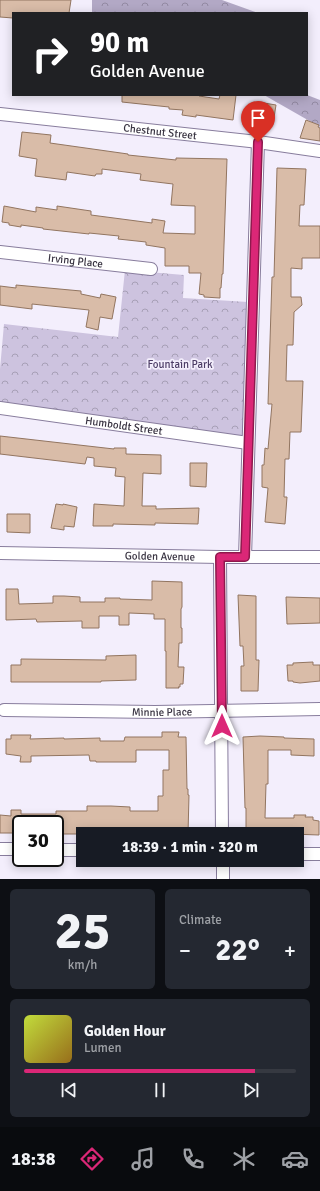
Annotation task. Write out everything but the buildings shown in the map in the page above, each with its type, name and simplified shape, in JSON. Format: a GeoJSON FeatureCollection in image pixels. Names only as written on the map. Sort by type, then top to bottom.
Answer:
{"type":"FeatureCollection","features":[{"type":"Feature","properties":{"kind":"street","name":"Chestnut Street"},"geometry":{"type":"LineString","coordinates":[[0,114],[258,142],[320,152]]}},
{"type":"Feature","properties":{"kind":"street"},"geometry":{"type":"LineString","coordinates":[[245,557],[258,142]]}},
{"type":"Feature","properties":{"kind":"street","name":"Irving Place"},"geometry":{"type":"LineString","coordinates":[[0,252],[151,269]]}},
{"type":"Feature","properties":{"kind":"street","name":"Humboldt Street"},"geometry":{"type":"LineString","coordinates":[[0,408],[248,442]]}},
{"type":"Feature","properties":{"kind":"street","name":"Golden Avenue"},"geometry":{"type":"LineString","coordinates":[[0,553],[220,557],[320,557]]}},
{"type":"Feature","properties":{"kind":"street"},"geometry":{"type":"LineString","coordinates":[[220,557],[222,827]]}},
{"type":"Feature","properties":{"kind":"street","name":"Minnie Place"},"geometry":{"type":"LineString","coordinates":[[4,710],[155,712],[320,709]]}},
{"type":"Feature","properties":{"kind":"street"},"geometry":{"type":"LineString","coordinates":[[0,849],[12,849]]}},
{"type":"Feature","properties":{"kind":"street"},"geometry":{"type":"LineString","coordinates":[[64,850],[76,850]]}},
{"type":"Feature","properties":{"kind":"street"},"geometry":{"type":"LineString","coordinates":[[304,854],[320,854]]}},
{"type":"Feature","properties":{"kind":"street"},"geometry":{"type":"LineString","coordinates":[[223,867],[223,879]]}},
{"type":"Feature","properties":{"kind":"green space"},"geometry":{"type":"Polygon","coordinates":[[[92,0],[222,0],[255,12],[92,12],[92,0]]]}},
{"type":"Feature","properties":{"kind":"green space"},"geometry":{"type":"Polygon","coordinates":[[[308,95],[320,100],[320,127],[266,96],[308,95]]]}},
{"type":"Feature","properties":{"kind":"green space","name":"Fountain Park"},"geometry":{"type":"Polygon","coordinates":[[[125,270],[184,275],[183,298],[248,302],[244,439],[0,408],[0,369],[4,324],[118,337],[125,270]]]}},
{"type":"Feature","properties":{"kind":"route"},"geometry":{"type":"LineString","coordinates":[[222,726],[220,557],[245,557],[258,142]]}}]}
